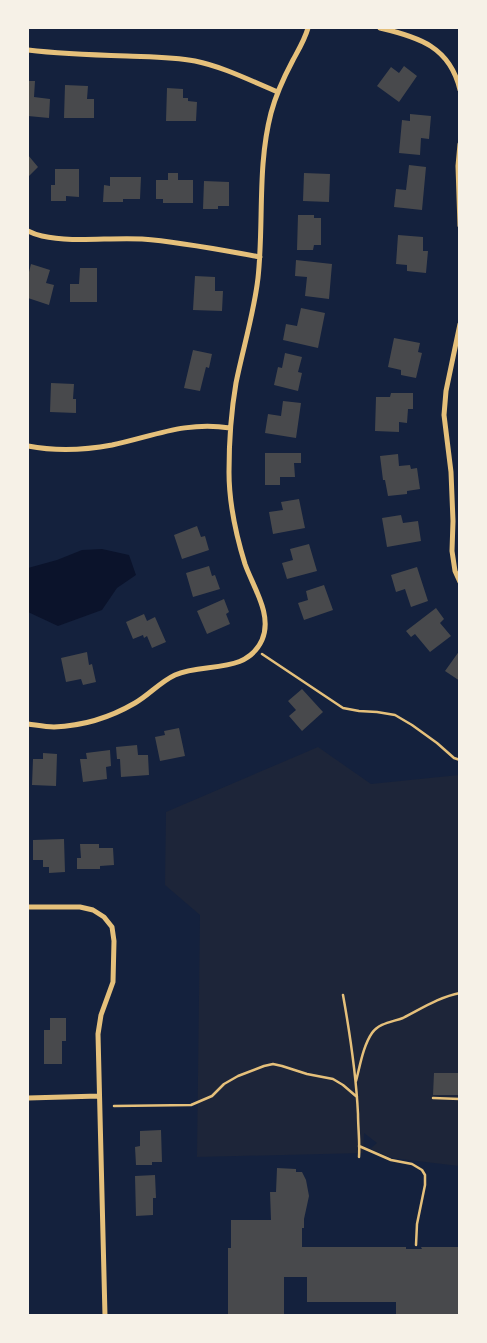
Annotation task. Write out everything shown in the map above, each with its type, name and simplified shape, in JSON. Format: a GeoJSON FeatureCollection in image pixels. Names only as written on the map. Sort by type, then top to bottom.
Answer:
{"type":"FeatureCollection","features":[{"type":"Feature","properties":{"kind":"street"},"geometry":{"type":"LineString","coordinates":[[28,724],[53,727],[82,724],[110,716],[136,702],[174,675],[192,669],[228,665],[243,660],[256,651],[263,637],[266,622],[246,564],[234,520],[229,474],[230,428],[236,382],[258,280],[265,140],[271,112],[278,92],[305,38],[308,28]]}},
{"type":"Feature","properties":{"kind":"street"},"geometry":{"type":"LineString","coordinates":[[380,28],[404,33],[422,40],[437,50],[450,65],[460,90]]}},
{"type":"Feature","properties":{"kind":"street"},"geometry":{"type":"LineString","coordinates":[[28,50],[68,54],[167,57],[196,61],[225,69],[278,92]]}},
{"type":"Feature","properties":{"kind":"street"},"geometry":{"type":"LineString","coordinates":[[460,144],[458,166],[460,226]]}},
{"type":"Feature","properties":{"kind":"street"},"geometry":{"type":"LineString","coordinates":[[28,231],[41,236],[63,239],[139,239],[163,241],[260,257]]}},
{"type":"Feature","properties":{"kind":"street"},"geometry":{"type":"LineString","coordinates":[[460,324],[446,391],[444,416],[451,472],[452,551],[455,571],[460,582]]}},
{"type":"Feature","properties":{"kind":"street"},"geometry":{"type":"LineString","coordinates":[[28,446],[73,449],[111,445],[171,429],[196,426],[230,428]]}},
{"type":"Feature","properties":{"kind":"street"},"geometry":{"type":"LineString","coordinates":[[28,907],[80,907],[93,910],[104,917],[112,927],[114,941],[113,982],[101,1015],[98,1034],[105,1316]]}},
{"type":"Feature","properties":{"kind":"street"},"geometry":{"type":"LineString","coordinates":[[28,1098],[99,1096]]}},
{"type":"Feature","properties":{"kind":"path"},"geometry":{"type":"LineString","coordinates":[[256,651],[343,708],[395,715],[437,743],[454,758],[460,760]]}},
{"type":"Feature","properties":{"kind":"path"},"geometry":{"type":"LineString","coordinates":[[356,1083],[369,1038],[375,1030],[386,1023],[402,1018],[442,998],[460,993]]}},
{"type":"Feature","properties":{"kind":"path"},"geometry":{"type":"LineString","coordinates":[[343,994],[351,1036],[356,1083],[359,1156]]}},
{"type":"Feature","properties":{"kind":"path"},"geometry":{"type":"LineString","coordinates":[[114,1106],[191,1104],[212,1096],[224,1084],[238,1076],[273,1064],[332,1079],[357,1096]]}},
{"type":"Feature","properties":{"kind":"path"},"geometry":{"type":"LineString","coordinates":[[433,1098],[460,1099]]}},
{"type":"Feature","properties":{"kind":"path"},"geometry":{"type":"LineString","coordinates":[[359,1146],[391,1160],[412,1164],[425,1174],[425,1185],[417,1224],[416,1245]]}},
{"type":"Feature","properties":{"kind":"shaded area"},"geometry":{"type":"Polygon","coordinates":[[[102,549],[129,555],[136,575],[117,588],[102,610],[58,626],[28,612],[28,568],[57,560],[82,550],[102,549]]]}},
{"type":"Feature","properties":{"kind":"shaded area"},"geometry":{"type":"Polygon","coordinates":[[[318,747],[371,784],[459,775],[459,1166],[392,1158],[370,1149],[377,1143],[364,1133],[363,1153],[197,1157],[200,915],[165,885],[166,812],[318,747]]]}},
{"type":"Feature","properties":{"kind":"building"},"geometry":{"type":"Polygon","coordinates":[[[404,66],[417,76],[399,102],[377,86],[391,67],[399,73],[404,66]]]}},
{"type":"Feature","properties":{"kind":"building"},"geometry":{"type":"Polygon","coordinates":[[[28,81],[35,81],[34,97],[50,99],[49,118],[28,116],[28,81]]]}},
{"type":"Feature","properties":{"kind":"building"},"geometry":{"type":"Polygon","coordinates":[[[65,85],[88,86],[87,99],[94,99],[94,118],[64,118],[65,85]]]}},
{"type":"Feature","properties":{"kind":"building"},"geometry":{"type":"Polygon","coordinates":[[[167,88],[183,89],[183,98],[188,98],[188,101],[197,102],[196,121],[166,121],[167,88]]]}},
{"type":"Feature","properties":{"kind":"building"},"geometry":{"type":"Polygon","coordinates":[[[410,114],[431,116],[429,139],[421,138],[420,155],[399,153],[402,120],[410,121],[410,114]]]}},
{"type":"Feature","properties":{"kind":"building"},"geometry":{"type":"Polygon","coordinates":[[[28,155],[38,167],[28,177],[28,155]]]}},
{"type":"Feature","properties":{"kind":"building"},"geometry":{"type":"Polygon","coordinates":[[[409,165],[426,167],[422,210],[394,207],[396,189],[406,190],[409,165]]]}},
{"type":"Feature","properties":{"kind":"building"},"geometry":{"type":"Polygon","coordinates":[[[55,169],[79,169],[79,197],[66,196],[66,201],[51,201],[51,185],[55,185],[55,169]]]}},
{"type":"Feature","properties":{"kind":"building"},"geometry":{"type":"Polygon","coordinates":[[[168,173],[178,173],[178,180],[193,180],[193,203],[163,203],[163,199],[156,199],[156,180],[168,180],[168,173]]]}},
{"type":"Feature","properties":{"kind":"building"},"geometry":{"type":"Polygon","coordinates":[[[304,173],[330,174],[329,202],[303,201],[304,173]]]}},
{"type":"Feature","properties":{"kind":"building"},"geometry":{"type":"Polygon","coordinates":[[[110,177],[141,177],[140,199],[123,199],[123,202],[103,202],[104,185],[110,186],[110,177]]]}},
{"type":"Feature","properties":{"kind":"building"},"geometry":{"type":"Polygon","coordinates":[[[204,181],[229,182],[229,206],[218,206],[218,209],[203,209],[204,181]]]}},
{"type":"Feature","properties":{"kind":"building"},"geometry":{"type":"Polygon","coordinates":[[[298,215],[314,215],[314,218],[321,218],[321,245],[314,245],[313,250],[297,250],[298,215]]]}},
{"type":"Feature","properties":{"kind":"building"},"geometry":{"type":"Polygon","coordinates":[[[398,235],[423,237],[423,251],[428,251],[426,273],[407,271],[407,265],[396,264],[398,235]]]}},
{"type":"Feature","properties":{"kind":"building"},"geometry":{"type":"Polygon","coordinates":[[[296,260],[332,264],[329,299],[305,296],[307,277],[295,276],[296,260]]]}},
{"type":"Feature","properties":{"kind":"building"},"geometry":{"type":"Polygon","coordinates":[[[31,264],[50,270],[46,283],[54,285],[49,305],[28,298],[28,276],[31,264]]]}},
{"type":"Feature","properties":{"kind":"building"},"geometry":{"type":"Polygon","coordinates":[[[80,268],[97,268],[97,302],[70,302],[70,284],[79,284],[80,268]]]}},
{"type":"Feature","properties":{"kind":"building"},"geometry":{"type":"Polygon","coordinates":[[[195,276],[215,277],[215,291],[223,291],[222,311],[193,310],[195,276]]]}},
{"type":"Feature","properties":{"kind":"building"},"geometry":{"type":"Polygon","coordinates":[[[301,308],[325,313],[318,348],[283,340],[286,324],[297,326],[301,308]]]}},
{"type":"Feature","properties":{"kind":"building"},"geometry":{"type":"Polygon","coordinates":[[[394,338],[420,343],[418,352],[422,353],[416,378],[401,375],[401,370],[388,367],[394,338]]]}},
{"type":"Feature","properties":{"kind":"building"},"geometry":{"type":"Polygon","coordinates":[[[193,350],[212,354],[209,368],[206,367],[200,391],[184,388],[193,350]]]}},
{"type":"Feature","properties":{"kind":"building"},"geometry":{"type":"Polygon","coordinates":[[[285,353],[302,357],[298,372],[302,373],[298,391],[274,385],[278,367],[282,368],[285,353]]]}},
{"type":"Feature","properties":{"kind":"building"},"geometry":{"type":"Polygon","coordinates":[[[51,383],[74,384],[73,399],[76,399],[76,413],[50,412],[51,383]]]}},
{"type":"Feature","properties":{"kind":"building"},"geometry":{"type":"Polygon","coordinates":[[[391,393],[413,393],[413,409],[408,409],[407,423],[399,422],[399,432],[375,431],[376,397],[390,397],[391,393]]]}},
{"type":"Feature","properties":{"kind":"building"},"geometry":{"type":"Polygon","coordinates":[[[283,401],[301,403],[296,438],[265,433],[268,414],[281,416],[283,401]]]}},
{"type":"Feature","properties":{"kind":"building"},"geometry":{"type":"Polygon","coordinates":[[[265,453],[301,453],[301,463],[294,463],[295,477],[280,477],[280,485],[265,485],[265,453]]]}},
{"type":"Feature","properties":{"kind":"building"},"geometry":{"type":"Polygon","coordinates":[[[398,454],[399,466],[410,465],[411,469],[417,468],[420,489],[407,491],[407,494],[388,496],[385,480],[383,480],[380,456],[398,454]]]}},
{"type":"Feature","properties":{"kind":"building"},"geometry":{"type":"Polygon","coordinates":[[[299,499],[305,528],[273,534],[269,512],[283,510],[281,502],[299,499]]]}},
{"type":"Feature","properties":{"kind":"building"},"geometry":{"type":"Polygon","coordinates":[[[401,515],[403,523],[418,521],[421,541],[387,547],[382,518],[401,515]]]}},
{"type":"Feature","properties":{"kind":"building"},"geometry":{"type":"Polygon","coordinates":[[[197,526],[201,537],[205,536],[209,550],[182,559],[174,535],[197,526]]]}},
{"type":"Feature","properties":{"kind":"building"},"geometry":{"type":"Polygon","coordinates":[[[309,544],[317,571],[287,579],[282,563],[293,560],[290,549],[309,544]]]}},
{"type":"Feature","properties":{"kind":"building"},"geometry":{"type":"Polygon","coordinates":[[[209,566],[212,576],[215,575],[220,589],[193,597],[186,573],[209,566]]]}},
{"type":"Feature","properties":{"kind":"building"},"geometry":{"type":"Polygon","coordinates":[[[417,567],[428,601],[411,607],[405,589],[396,592],[391,575],[417,567]]]}},
{"type":"Feature","properties":{"kind":"building"},"geometry":{"type":"Polygon","coordinates":[[[324,585],[333,610],[304,620],[298,603],[308,600],[306,591],[324,585]]]}},
{"type":"Feature","properties":{"kind":"building"},"geometry":{"type":"Polygon","coordinates":[[[224,599],[229,612],[226,614],[230,624],[207,634],[197,611],[224,599]]]}},
{"type":"Feature","properties":{"kind":"building"},"geometry":{"type":"Polygon","coordinates":[[[436,608],[444,619],[440,623],[451,636],[430,652],[415,634],[411,637],[406,631],[436,608]]]}},
{"type":"Feature","properties":{"kind":"building"},"geometry":{"type":"Polygon","coordinates":[[[144,614],[147,621],[155,617],[166,642],[152,648],[147,636],[144,638],[143,635],[133,639],[126,622],[144,614]]]}},
{"type":"Feature","properties":{"kind":"building"},"geometry":{"type":"Polygon","coordinates":[[[460,650],[460,681],[445,671],[460,650]]]}},
{"type":"Feature","properties":{"kind":"building"},"geometry":{"type":"Polygon","coordinates":[[[87,652],[89,665],[92,664],[96,682],[83,685],[81,679],[66,682],[61,658],[87,652]]]}},
{"type":"Feature","properties":{"kind":"building"},"geometry":{"type":"Polygon","coordinates":[[[302,689],[323,712],[302,731],[289,716],[296,710],[288,701],[302,689]]]}},
{"type":"Feature","properties":{"kind":"building"},"geometry":{"type":"Polygon","coordinates":[[[179,728],[185,756],[160,761],[155,737],[165,735],[164,731],[179,728]]]}},
{"type":"Feature","properties":{"kind":"building"},"geometry":{"type":"Polygon","coordinates":[[[137,745],[138,755],[148,755],[149,775],[121,777],[120,759],[117,759],[116,747],[137,745]]]}},
{"type":"Feature","properties":{"kind":"building"},"geometry":{"type":"Polygon","coordinates":[[[110,750],[111,766],[106,767],[107,779],[83,782],[80,759],[87,759],[86,753],[110,750]]]}},
{"type":"Feature","properties":{"kind":"building"},"geometry":{"type":"Polygon","coordinates":[[[43,753],[57,754],[56,786],[32,785],[33,759],[43,759],[43,753]]]}},
{"type":"Feature","properties":{"kind":"building"},"geometry":{"type":"Polygon","coordinates":[[[64,839],[65,872],[49,873],[49,867],[43,867],[43,860],[33,860],[33,840],[64,839]]]}},
{"type":"Feature","properties":{"kind":"building"},"geometry":{"type":"Polygon","coordinates":[[[80,844],[99,844],[99,848],[113,848],[114,865],[100,866],[100,869],[77,869],[77,858],[81,858],[80,844]]]}},
{"type":"Feature","properties":{"kind":"building"},"geometry":{"type":"Polygon","coordinates":[[[50,1018],[66,1018],[66,1041],[62,1041],[62,1064],[44,1064],[44,1030],[50,1030],[50,1018]]]}},
{"type":"Feature","properties":{"kind":"building"},"geometry":{"type":"Polygon","coordinates":[[[434,1073],[460,1073],[460,1095],[433,1095],[434,1073]]]}},
{"type":"Feature","properties":{"kind":"building"},"geometry":{"type":"Polygon","coordinates":[[[161,1130],[162,1162],[152,1162],[152,1165],[136,1165],[135,1147],[140,1146],[140,1131],[161,1130]]]}},
{"type":"Feature","properties":{"kind":"building"},"geometry":{"type":"Polygon","coordinates":[[[277,1168],[296,1169],[296,1172],[302,1172],[306,1180],[309,1196],[304,1228],[302,1228],[302,1247],[406,1247],[406,1249],[422,1249],[421,1247],[460,1247],[460,1316],[396,1316],[396,1302],[307,1302],[307,1277],[284,1277],[284,1316],[228,1316],[228,1248],[231,1248],[231,1220],[271,1220],[270,1192],[276,1192],[277,1168]]]}},
{"type":"Feature","properties":{"kind":"building"},"geometry":{"type":"Polygon","coordinates":[[[155,1175],[156,1198],[153,1198],[153,1215],[136,1216],[135,1176],[155,1175]]]}}]}
